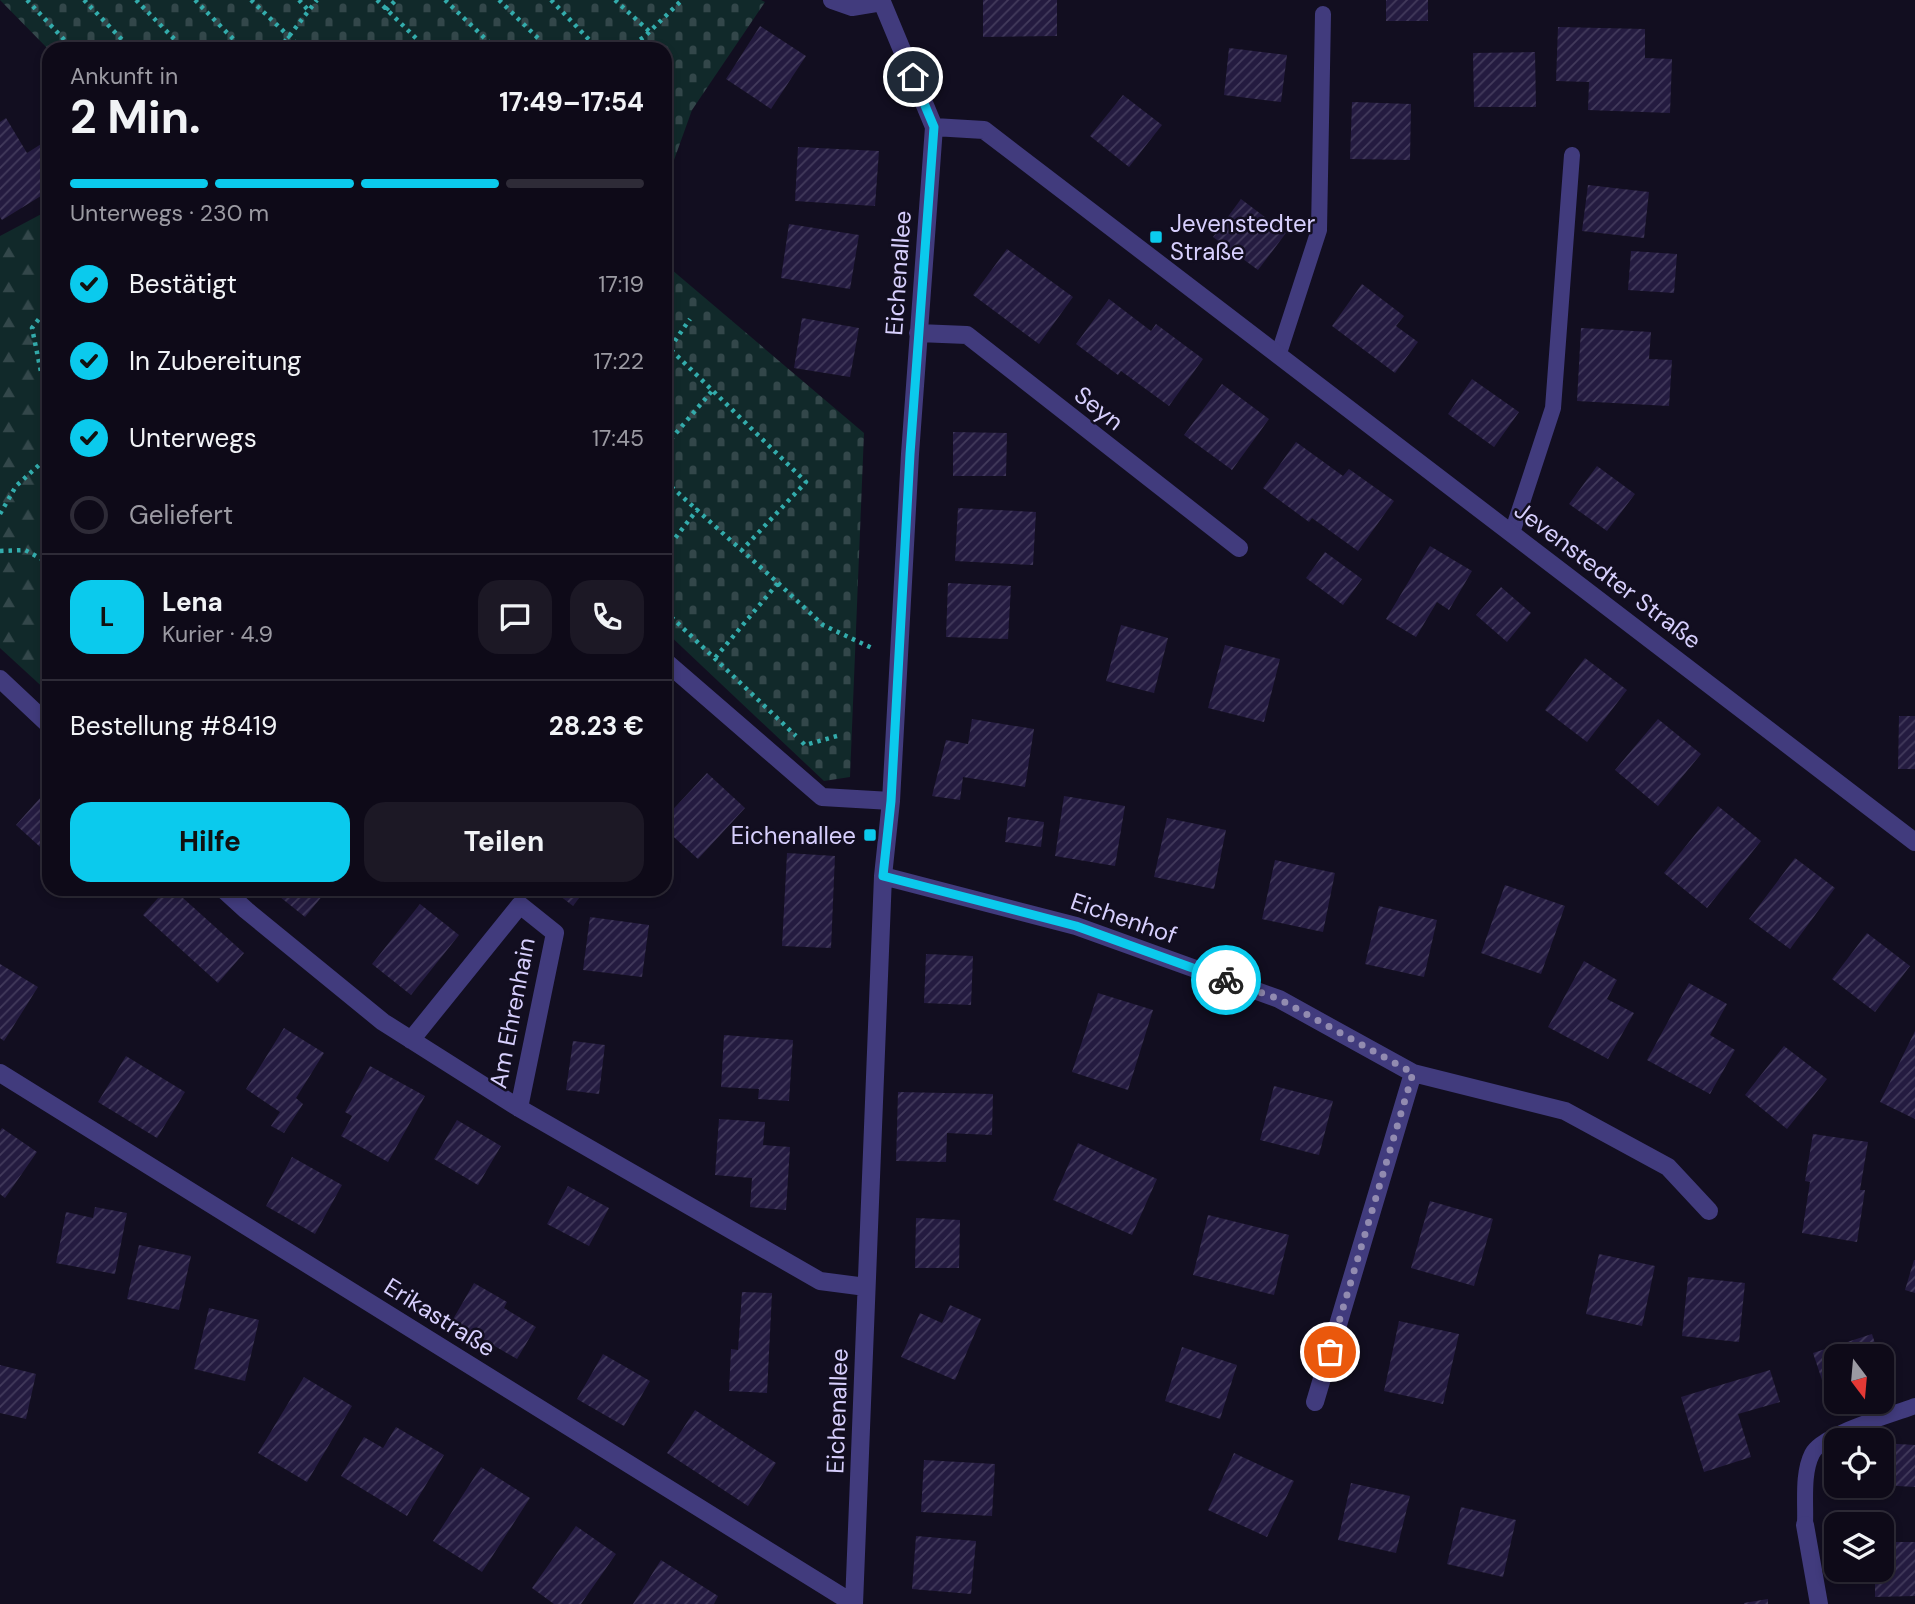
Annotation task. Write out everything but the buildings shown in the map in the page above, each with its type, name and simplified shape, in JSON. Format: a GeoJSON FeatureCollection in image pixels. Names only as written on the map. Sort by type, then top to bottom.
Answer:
{"type":"FeatureCollection","features":[{"type":"Feature","properties":{"kind":"street"},"geometry":{"type":"LineString","coordinates":[[832,0],[852,7],[883,1],[934,127]]}},
{"type":"Feature","properties":{"kind":"street","name":"Eichenallee"},"geometry":{"type":"LineString","coordinates":[[854,1604],[883,876],[891,801],[918,333],[934,127]]}},
{"type":"Feature","properties":{"kind":"street","name":"Jevenstedter Straße"},"geometry":{"type":"LineString","coordinates":[[934,127],[984,130],[1915,842]]}},
{"type":"Feature","properties":{"kind":"street","name":"Seyn"},"geometry":{"type":"LineString","coordinates":[[918,333],[967,335],[1239,548]]}},
{"type":"Feature","properties":{"kind":"street"},"geometry":{"type":"LineString","coordinates":[[672,667],[822,797],[891,801]]}},
{"type":"Feature","properties":{"kind":"street"},"geometry":{"type":"LineString","coordinates":[[0,679],[42,718]]}},
{"type":"Feature","properties":{"kind":"street","name":"Eichenhof"},"geometry":{"type":"LineString","coordinates":[[883,876],[1076,926],[1279,999],[1413,1073],[1566,1111],[1668,1167],[1709,1210]]}},
{"type":"Feature","properties":{"kind":"street","name":"Am Ehrenhain"},"geometry":{"type":"LineString","coordinates":[[231,896],[383,1022],[519,1108],[820,1281],[866,1287]]}},
{"type":"Feature","properties":{"kind":"street","name":"Am Ehrenhain"},"geometry":{"type":"LineString","coordinates":[[411,1040],[520,905],[555,933],[519,1108]]}},
{"type":"Feature","properties":{"kind":"street","name":"Erikastraße"},"geometry":{"type":"LineString","coordinates":[[0,1073],[854,1604]]}},
{"type":"Feature","properties":{"kind":"street"},"geometry":{"type":"LineString","coordinates":[[1315,1402],[1413,1073]]}},
{"type":"Feature","properties":{"kind":"street"},"geometry":{"type":"LineString","coordinates":[[1805,1525],[1818,1604]]}},
{"type":"Feature","properties":{"kind":"lane"},"geometry":{"type":"LineString","coordinates":[[1279,353],[1319,230],[1323,14]]}},
{"type":"Feature","properties":{"kind":"lane"},"geometry":{"type":"LineString","coordinates":[[1512,533],[1553,408],[1572,155]]}},
{"type":"Feature","properties":{"kind":"lane"},"geometry":{"type":"LineString","coordinates":[[1805,1525],[1807,1471],[1812,1452],[1826,1439],[1915,1406]]}},
{"type":"Feature","properties":{"kind":"path"},"geometry":{"type":"LineString","coordinates":[[27,0],[66,42]]}},
{"type":"Feature","properties":{"kind":"path"},"geometry":{"type":"LineString","coordinates":[[84,0],[124,42]]}},
{"type":"Feature","properties":{"kind":"path"},"geometry":{"type":"LineString","coordinates":[[136,0],[177,42]]}},
{"type":"Feature","properties":{"kind":"path"},"geometry":{"type":"LineString","coordinates":[[195,0],[236,42]]}},
{"type":"Feature","properties":{"kind":"path"},"geometry":{"type":"LineString","coordinates":[[251,0],[294,42]]}},
{"type":"Feature","properties":{"kind":"path"},"geometry":{"type":"LineString","coordinates":[[299,0],[309,11]]}},
{"type":"Feature","properties":{"kind":"path"},"geometry":{"type":"LineString","coordinates":[[285,42],[317,0]]}},
{"type":"Feature","properties":{"kind":"path"},"geometry":{"type":"LineString","coordinates":[[377,0],[420,42]]}},
{"type":"Feature","properties":{"kind":"path"},"geometry":{"type":"LineString","coordinates":[[386,9],[396,0]]}},
{"type":"Feature","properties":{"kind":"path"},"geometry":{"type":"LineString","coordinates":[[445,0],[489,42]]}},
{"type":"Feature","properties":{"kind":"path"},"geometry":{"type":"LineString","coordinates":[[499,0],[542,42]]}},
{"type":"Feature","properties":{"kind":"path"},"geometry":{"type":"LineString","coordinates":[[551,0],[591,42]]}},
{"type":"Feature","properties":{"kind":"path"},"geometry":{"type":"LineString","coordinates":[[615,0],[650,32]]}},
{"type":"Feature","properties":{"kind":"path"},"geometry":{"type":"LineString","coordinates":[[636,42],[650,32],[682,0]]}},
{"type":"Feature","properties":{"kind":"path"},"geometry":{"type":"LineString","coordinates":[[42,315],[32,328],[42,374]]}},
{"type":"Feature","properties":{"kind":"path"},"geometry":{"type":"LineString","coordinates":[[672,347],[690,319]]}},
{"type":"Feature","properties":{"kind":"path"},"geometry":{"type":"LineString","coordinates":[[672,352],[806,482],[742,550]]}},
{"type":"Feature","properties":{"kind":"path"},"geometry":{"type":"LineString","coordinates":[[672,438],[712,391]]}},
{"type":"Feature","properties":{"kind":"path"},"geometry":{"type":"LineString","coordinates":[[0,514],[16,486],[42,462]]}},
{"type":"Feature","properties":{"kind":"path"},"geometry":{"type":"LineString","coordinates":[[672,487],[823,625],[899,661]]}},
{"type":"Feature","properties":{"kind":"path"},"geometry":{"type":"LineString","coordinates":[[672,542],[697,510]]}},
{"type":"Feature","properties":{"kind":"path"},"geometry":{"type":"LineString","coordinates":[[0,551],[25,550],[42,559]]}},
{"type":"Feature","properties":{"kind":"path"},"geometry":{"type":"LineString","coordinates":[[715,659],[778,583]]}},
{"type":"Feature","properties":{"kind":"path"},"geometry":{"type":"LineString","coordinates":[[672,618],[805,745],[836,736]]}},
{"type":"Feature","properties":{"kind":"green space"},"geometry":{"type":"Polygon","coordinates":[[[0,0],[765,2],[692,110],[672,166],[672,42],[42,43],[0,0]]]}},
{"type":"Feature","properties":{"kind":"green space"},"geometry":{"type":"Polygon","coordinates":[[[42,214],[42,687],[0,648],[0,236],[42,214]]]}},
{"type":"Feature","properties":{"kind":"green space"},"geometry":{"type":"Polygon","coordinates":[[[672,270],[864,433],[850,777],[824,781],[672,638],[672,270]]]}},
{"type":"Feature","properties":{"kind":"way so far"},"geometry":{"type":"LineString","coordinates":[[1226,980],[1279,999],[1413,1073],[1330,1352]]}},
{"type":"Feature","properties":{"kind":"place","name":"Jevenstedter Straße"},"geometry":{"type":"Point","coordinates":[1156,237]}},
{"type":"Feature","properties":{"kind":"place","name":"Eichenallee"},"geometry":{"type":"Point","coordinates":[870,835]}},
{"type":"Feature","properties":{"kind":"route"},"geometry":{"type":"LineString","coordinates":[[913,77],[934,127],[910,454],[891,801],[883,876],[1076,926],[1226,980]]}}]}
